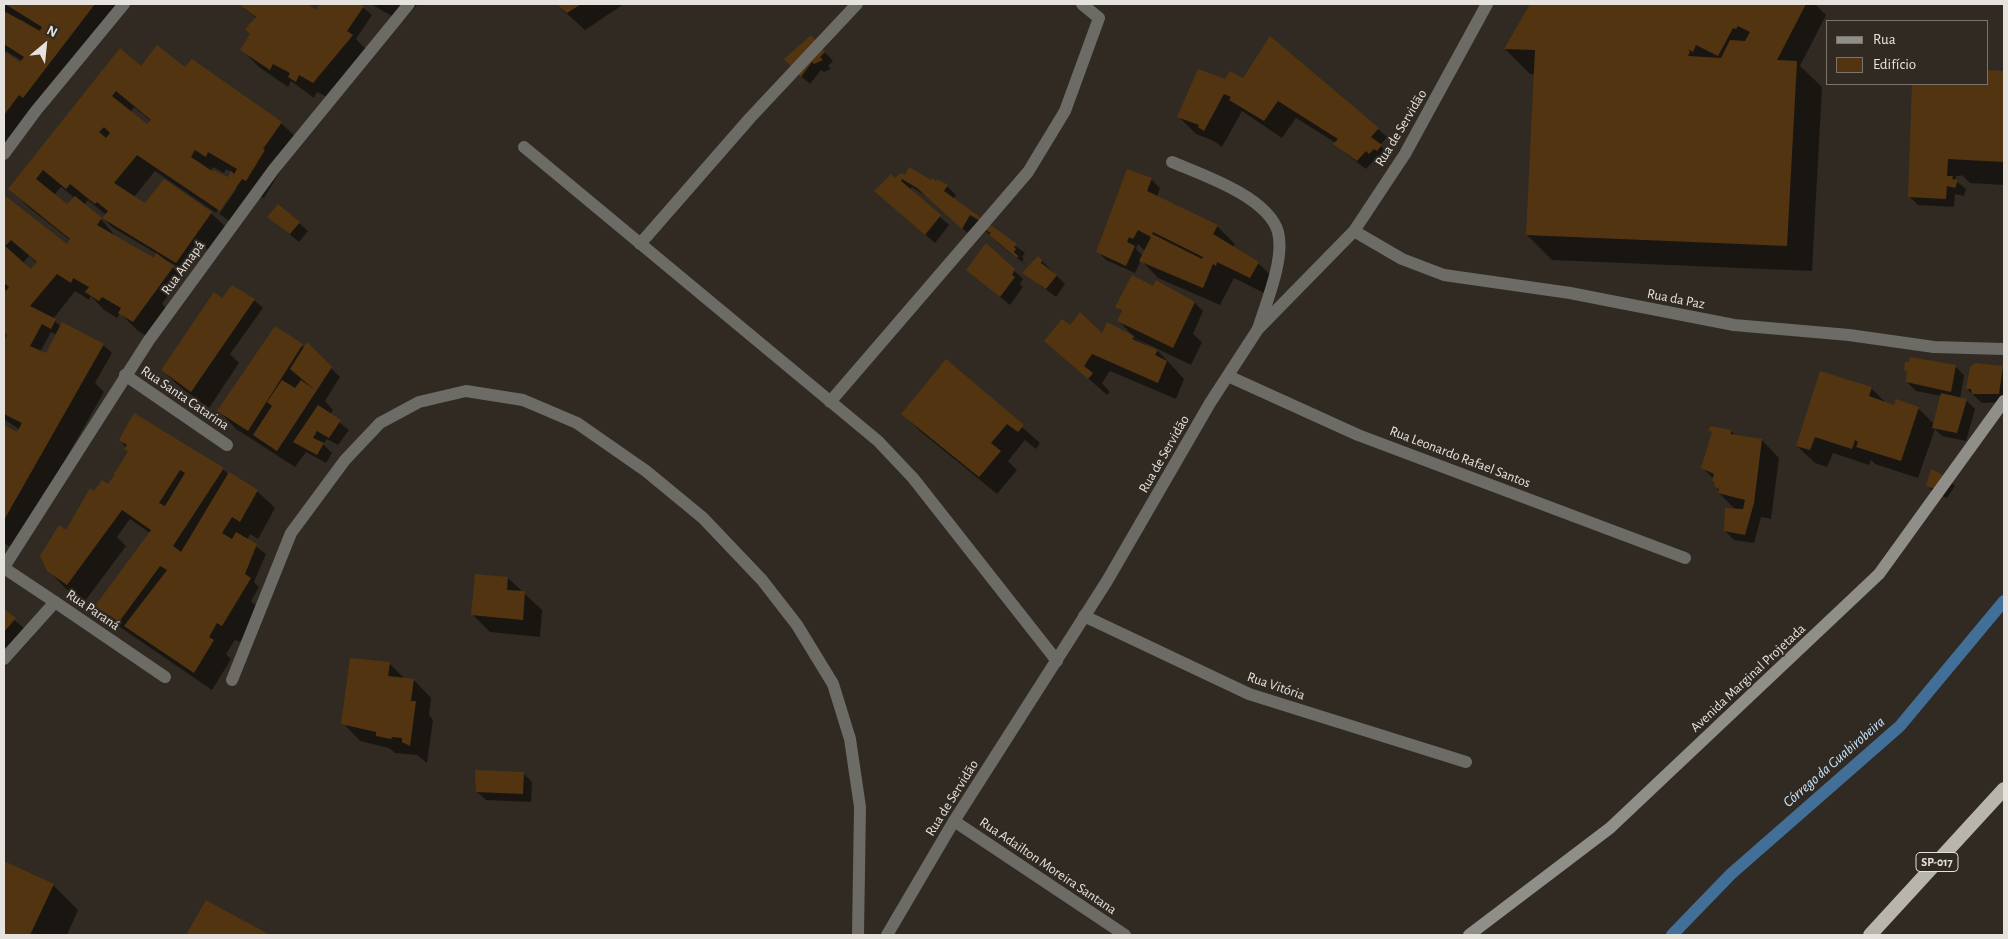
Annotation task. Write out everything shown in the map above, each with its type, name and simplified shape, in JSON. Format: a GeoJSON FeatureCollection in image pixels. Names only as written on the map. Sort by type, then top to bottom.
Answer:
{"type":"FeatureCollection","features":[{"type":"Feature","properties":{"kind":"highway","name":"SP-017"},"geometry":{"type":"LineString","coordinates":[[1870,935],[2004,789]]}},
{"type":"Feature","properties":{"kind":"main road","name":"Avenida Marginal Projetada"},"geometry":{"type":"LineString","coordinates":[[1469,935],[1610,828],[1879,574],[2004,401]]}},
{"type":"Feature","properties":{"kind":"street"},"geometry":{"type":"LineString","coordinates":[[4,154],[35,112],[124,4]]}},
{"type":"Feature","properties":{"kind":"street","name":"Rua Amapá"},"geometry":{"type":"LineString","coordinates":[[4,567],[125,375],[274,169],[409,4]]}},
{"type":"Feature","properties":{"kind":"street"},"geometry":{"type":"LineString","coordinates":[[640,244],[750,118],[857,4]]}},
{"type":"Feature","properties":{"kind":"street"},"geometry":{"type":"LineString","coordinates":[[830,402],[1028,172],[1065,111],[1099,18],[1082,4]]}},
{"type":"Feature","properties":{"kind":"street","name":"Rua de Servidão"},"geometry":{"type":"LineString","coordinates":[[887,935],[954,821],[1057,661],[1258,329],[1354,231],[1405,154],[1487,4]]}},
{"type":"Feature","properties":{"kind":"street"},"geometry":{"type":"LineString","coordinates":[[524,147],[878,441],[914,478],[1057,661]]}},
{"type":"Feature","properties":{"kind":"street"},"geometry":{"type":"LineString","coordinates":[[1172,162],[1239,192],[1266,213],[1278,232],[1279,251],[1275,272],[1258,329]]}},
{"type":"Feature","properties":{"kind":"street","name":"Rua da Paz"},"geometry":{"type":"LineString","coordinates":[[1354,231],[1402,260],[1444,275],[1570,293],[1734,325],[1849,336],[1934,347],[2004,349]]}},
{"type":"Feature","properties":{"kind":"street","name":"Rua Santa Catarina"},"geometry":{"type":"LineString","coordinates":[[125,375],[227,445]]}},
{"type":"Feature","properties":{"kind":"street","name":"Rua Leonardo Rafael Santos"},"geometry":{"type":"LineString","coordinates":[[1228,376],[1358,435],[1685,558]]}},
{"type":"Feature","properties":{"kind":"street"},"geometry":{"type":"LineString","coordinates":[[232,680],[291,533],[344,460],[380,423],[419,402],[466,391],[523,400],[577,423],[646,471],[704,518],[762,580],[797,625],[833,684],[850,739],[860,807],[858,935]]}},
{"type":"Feature","properties":{"kind":"street","name":"Rua Paraná"},"geometry":{"type":"LineString","coordinates":[[4,567],[165,677]]}},
{"type":"Feature","properties":{"kind":"street"},"geometry":{"type":"LineString","coordinates":[[4,659],[54,602]]}},
{"type":"Feature","properties":{"kind":"street","name":"Rua Vitória"},"geometry":{"type":"LineString","coordinates":[[1084,616],[1249,694],[1466,762]]}},
{"type":"Feature","properties":{"kind":"street","name":"Rua Adailton Moreira Santana"},"geometry":{"type":"LineString","coordinates":[[954,821],[1125,935]]}},
{"type":"Feature","properties":{"kind":"building"},"geometry":{"type":"Polygon","coordinates":[[[5,4],[95,4],[23,98],[19,95],[4,115],[4,51],[20,62],[24,57],[4,44],[4,11],[40,31],[42,27],[5,4]]]}},
{"type":"Feature","properties":{"kind":"building"},"geometry":{"type":"Polygon","coordinates":[[[238,4],[308,4],[316,10],[320,4],[361,4],[364,6],[347,31],[353,35],[313,83],[299,75],[296,82],[288,77],[290,73],[273,64],[270,70],[240,50],[250,34],[245,29],[256,17],[238,4]]]}},
{"type":"Feature","properties":{"kind":"building"},"geometry":{"type":"Polygon","coordinates":[[[556,4],[581,4],[567,13],[556,4]]]}},
{"type":"Feature","properties":{"kind":"building"},"geometry":{"type":"Polygon","coordinates":[[[1530,4],[1806,4],[1777,60],[1797,61],[1787,246],[1526,235],[1535,50],[1504,49],[1530,4]],[[1738,26],[1736,29],[1733,28],[1718,56],[1696,45],[1693,52],[1688,49],[1690,52],[1688,56],[1721,58],[1730,40],[1745,41],[1750,32],[1738,26]]]}},
{"type":"Feature","properties":{"kind":"building"},"geometry":{"type":"Polygon","coordinates":[[[811,35],[825,52],[820,57],[823,60],[814,64],[812,62],[801,77],[784,59],[811,35]]]}},
{"type":"Feature","properties":{"kind":"building"},"geometry":{"type":"Polygon","coordinates":[[[1270,36],[1379,128],[1371,137],[1382,145],[1377,151],[1374,149],[1369,154],[1366,151],[1357,161],[1333,144],[1338,139],[1278,101],[1264,121],[1229,100],[1231,97],[1224,94],[1204,131],[1198,127],[1199,125],[1177,117],[1198,69],[1225,79],[1230,71],[1243,78],[1270,36]]]}},
{"type":"Feature","properties":{"kind":"building"},"geometry":{"type":"Polygon","coordinates":[[[157,45],[185,67],[192,59],[282,122],[263,149],[265,150],[246,181],[242,179],[220,211],[137,155],[114,183],[145,203],[164,179],[212,212],[176,263],[102,218],[97,225],[154,258],[156,253],[174,266],[133,322],[118,313],[121,308],[102,297],[99,301],[85,292],[89,287],[73,278],[71,283],[57,274],[30,306],[56,319],[51,329],[42,324],[30,346],[46,353],[62,322],[104,344],[4,520],[4,425],[17,432],[22,423],[4,414],[4,338],[8,336],[4,332],[4,289],[6,291],[9,287],[4,283],[4,195],[67,244],[70,239],[8,189],[120,48],[141,66],[157,45]],[[116,91],[112,96],[147,124],[151,120],[116,91]],[[104,127],[99,132],[106,138],[110,133],[104,127]],[[195,150],[191,157],[212,171],[228,177],[231,171],[234,174],[237,169],[208,152],[206,157],[195,150]],[[43,170],[36,179],[67,204],[75,196],[102,218],[108,211],[97,202],[95,204],[70,184],[66,189],[43,170]],[[11,240],[5,246],[31,269],[37,262],[11,240]]]}},
{"type":"Feature","properties":{"kind":"building"},"geometry":{"type":"Polygon","coordinates":[[[1988,70],[2004,71],[2004,162],[1948,159],[1947,176],[1953,176],[1952,179],[1958,180],[1955,188],[1947,186],[1946,199],[1908,197],[1912,85],[1988,85],[1988,70]]]}},
{"type":"Feature","properties":{"kind":"building"},"geometry":{"type":"Polygon","coordinates":[[[909,167],[931,180],[932,178],[936,181],[937,179],[948,185],[944,191],[1017,244],[1014,247],[1016,249],[1014,252],[1018,256],[1017,258],[989,235],[991,233],[979,226],[982,222],[970,215],[962,229],[917,188],[902,179],[901,181],[941,215],[925,235],[874,191],[891,174],[894,178],[902,173],[905,175],[909,167]]]}},
{"type":"Feature","properties":{"kind":"building"},"geometry":{"type":"Polygon","coordinates":[[[1127,169],[1152,178],[1147,191],[1218,225],[1213,234],[1259,262],[1250,278],[1217,262],[1216,266],[1213,264],[1203,288],[1139,261],[1151,237],[1138,230],[1133,239],[1129,237],[1127,242],[1135,246],[1126,266],[1096,252],[1127,169]],[[1153,232],[1152,234],[1202,259],[1203,257],[1153,232]]]}},
{"type":"Feature","properties":{"kind":"building"},"geometry":{"type":"Polygon","coordinates":[[[278,204],[300,222],[290,234],[267,217],[278,204]]]}},
{"type":"Feature","properties":{"kind":"building"},"geometry":{"type":"Polygon","coordinates":[[[986,243],[1015,269],[1012,275],[1015,277],[1000,297],[966,270],[986,243]]]}},
{"type":"Feature","properties":{"kind":"building"},"geometry":{"type":"Polygon","coordinates":[[[1038,256],[1042,260],[1041,263],[1057,275],[1046,289],[1022,273],[1038,256]]]}},
{"type":"Feature","properties":{"kind":"building"},"geometry":{"type":"Polygon","coordinates":[[[1132,275],[1153,286],[1156,280],[1195,302],[1173,348],[1117,321],[1122,311],[1115,307],[1132,275]]]}},
{"type":"Feature","properties":{"kind":"building"},"geometry":{"type":"Polygon","coordinates":[[[232,285],[255,299],[191,392],[161,370],[214,292],[222,298],[232,285]]]}},
{"type":"Feature","properties":{"kind":"building"},"geometry":{"type":"Polygon","coordinates":[[[1080,312],[1102,333],[1107,322],[1134,336],[1132,339],[1158,350],[1155,355],[1167,361],[1158,383],[1092,354],[1084,366],[1093,373],[1088,379],[1044,341],[1062,319],[1070,325],[1080,312]]]}},
{"type":"Feature","properties":{"kind":"building"},"geometry":{"type":"Polygon","coordinates":[[[275,326],[303,344],[248,431],[217,411],[275,326]]]}},
{"type":"Feature","properties":{"kind":"building"},"geometry":{"type":"Polygon","coordinates":[[[307,342],[332,367],[277,451],[253,435],[272,406],[267,402],[282,380],[295,388],[301,380],[315,390],[290,369],[307,342]]]}},
{"type":"Feature","properties":{"kind":"building"},"geometry":{"type":"Polygon","coordinates":[[[1910,357],[1956,365],[1951,392],[1906,382],[1907,371],[1904,370],[1905,362],[1909,362],[1910,357]]]}},
{"type":"Feature","properties":{"kind":"building"},"geometry":{"type":"Polygon","coordinates":[[[946,359],[1024,425],[1018,432],[1007,424],[991,443],[1001,451],[979,477],[901,414],[946,359]]]}},
{"type":"Feature","properties":{"kind":"building"},"geometry":{"type":"Polygon","coordinates":[[[1975,363],[2003,366],[1999,394],[1972,394],[1971,389],[1966,389],[1970,367],[1975,363]]]}},
{"type":"Feature","properties":{"kind":"building"},"geometry":{"type":"Polygon","coordinates":[[[1820,371],[1872,387],[1869,396],[1894,405],[1896,399],[1919,407],[1901,461],[1856,447],[1858,442],[1855,440],[1852,449],[1815,437],[1810,450],[1796,446],[1820,371]]]}},
{"type":"Feature","properties":{"kind":"building"},"geometry":{"type":"Polygon","coordinates":[[[1941,393],[1967,399],[1957,433],[1932,428],[1941,393]]]}},
{"type":"Feature","properties":{"kind":"building"},"geometry":{"type":"Polygon","coordinates":[[[318,405],[341,420],[329,438],[317,431],[313,438],[324,443],[317,455],[293,442],[318,405]]]}},
{"type":"Feature","properties":{"kind":"building"},"geometry":{"type":"Polygon","coordinates":[[[134,413],[224,468],[173,546],[181,552],[229,472],[258,490],[240,522],[232,517],[222,533],[232,539],[236,532],[257,544],[245,574],[251,578],[222,626],[217,623],[209,637],[214,640],[194,673],[124,626],[167,570],[160,566],[119,622],[95,606],[151,530],[122,510],[67,585],[47,571],[40,556],[59,525],[66,530],[90,488],[94,491],[102,480],[108,484],[115,474],[113,473],[117,470],[128,451],[124,449],[127,445],[119,440],[134,413]],[[180,470],[159,503],[165,506],[185,473],[180,470]]]}},
{"type":"Feature","properties":{"kind":"building"},"geometry":{"type":"Polygon","coordinates":[[[1711,426],[1731,430],[1731,434],[1762,439],[1754,503],[1745,535],[1724,531],[1725,508],[1743,509],[1745,500],[1718,493],[1719,489],[1715,487],[1714,481],[1712,481],[1714,474],[1701,468],[1712,432],[1708,430],[1711,426]]]}},
{"type":"Feature","properties":{"kind":"building"},"geometry":{"type":"Polygon","coordinates":[[[1931,469],[1947,477],[1938,490],[1926,486],[1931,469]]]}},
{"type":"Feature","properties":{"kind":"building"},"geometry":{"type":"Polygon","coordinates":[[[475,574],[508,577],[507,590],[525,591],[523,620],[471,615],[475,574]]]}},
{"type":"Feature","properties":{"kind":"building"},"geometry":{"type":"Polygon","coordinates":[[[4,609],[16,618],[4,632],[4,609]]]}},
{"type":"Feature","properties":{"kind":"building"},"geometry":{"type":"Polygon","coordinates":[[[350,658],[390,662],[388,676],[414,679],[411,701],[416,701],[410,746],[402,742],[402,738],[392,737],[391,739],[376,736],[376,732],[341,724],[350,658]]]}},
{"type":"Feature","properties":{"kind":"building"},"geometry":{"type":"Polygon","coordinates":[[[475,770],[524,772],[523,794],[476,792],[475,770]]]}},
{"type":"Feature","properties":{"kind":"building"},"geometry":{"type":"Polygon","coordinates":[[[4,861],[54,884],[30,935],[4,935],[4,861]]]}},
{"type":"Feature","properties":{"kind":"building"},"geometry":{"type":"Polygon","coordinates":[[[206,900],[270,935],[186,935],[206,900]]]}},
{"type":"Feature","properties":{"kind":"waterway","name":"Córrego da Guabirobeira"},"geometry":{"type":"LineString","coordinates":[[1672,935],[1731,874],[1900,726],[2004,601]]}}]}
